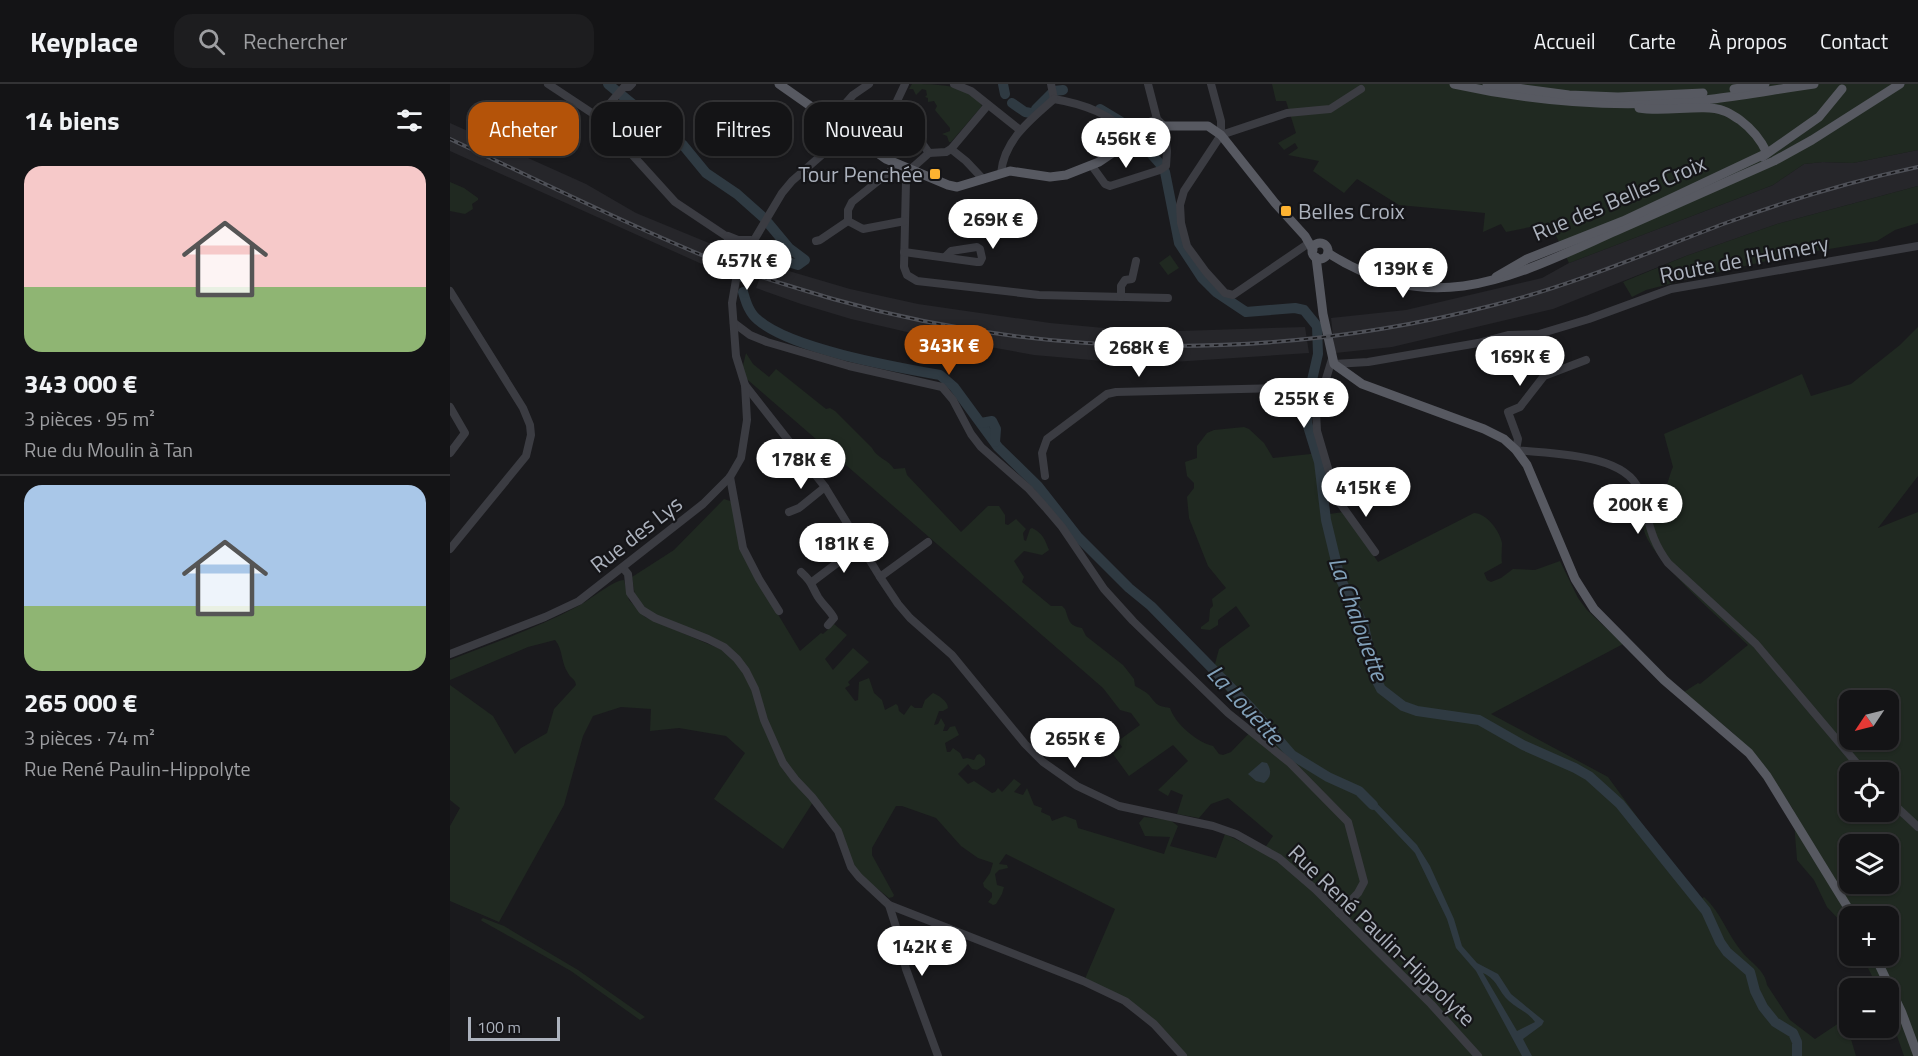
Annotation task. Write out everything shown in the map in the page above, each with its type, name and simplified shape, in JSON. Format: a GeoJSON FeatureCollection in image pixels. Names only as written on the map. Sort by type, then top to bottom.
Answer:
{"type":"FeatureCollection","features":[{"type":"Feature","properties":{"kind":"main road"},"geometry":{"type":"LineString","coordinates":[[779,84],[805,102]]}},
{"type":"Feature","properties":{"kind":"main road"},"geometry":{"type":"LineString","coordinates":[[1454,84],[1524,97],[1616,104],[1661,103],[1814,84]]}},
{"type":"Feature","properties":{"kind":"main road"},"geometry":{"type":"LineString","coordinates":[[1487,84],[1569,95],[1618,97],[1707,93],[1765,84]]}},
{"type":"Feature","properties":{"kind":"main road"},"geometry":{"type":"LineString","coordinates":[[1723,183],[1812,140],[1900,84]]}},
{"type":"Feature","properties":{"kind":"main road"},"geometry":{"type":"LineString","coordinates":[[1723,183],[1819,117],[1842,89]]}},
{"type":"Feature","properties":{"kind":"main road"},"geometry":{"type":"LineString","coordinates":[[1616,104],[1652,110],[1709,108],[1723,110],[1746,124],[1767,153]]}},
{"type":"Feature","properties":{"kind":"main road"},"geometry":{"type":"LineString","coordinates":[[885,156],[898,165],[953,187],[1016,170],[1056,176],[1092,166],[1135,135],[1161,123],[1202,125],[1214,129],[1221,135]]}},
{"type":"Feature","properties":{"kind":"main road","name":"Rue des Belles Croix"},"geometry":{"type":"LineString","coordinates":[[1221,135],[1275,203],[1316,249],[1357,270],[1400,285],[1451,288],[1488,281],[1723,183]]}},
{"type":"Feature","properties":{"kind":"main road","name":"Rue des Belles Croix"},"geometry":{"type":"LineString","coordinates":[[1513,272],[1527,259],[1623,221],[1767,153]]}},
{"type":"Feature","properties":{"kind":"main road"},"geometry":{"type":"LineString","coordinates":[[1316,249],[1323,314],[1333,362],[1362,384],[1484,429],[1504,439],[1516,450],[1527,465],[1566,560],[1584,596],[1603,620],[1664,680],[1749,753],[1767,776],[1847,906]]}},
{"type":"Feature","properties":{"kind":"main road"},"geometry":{"type":"LineString","coordinates":[[1880,966],[1902,1013],[1918,1056]]}},
{"type":"Feature","properties":{"kind":"street"},"geometry":{"type":"LineString","coordinates":[[548,84],[591,112]]}},
{"type":"Feature","properties":{"kind":"street"},"geometry":{"type":"LineString","coordinates":[[610,102],[624,87],[632,84]]}},
{"type":"Feature","properties":{"kind":"street"},"geometry":{"type":"LineString","coordinates":[[847,102],[868,84]]}},
{"type":"Feature","properties":{"kind":"street"},"geometry":{"type":"LineString","coordinates":[[905,84],[896,106],[929,153]]}},
{"type":"Feature","properties":{"kind":"street"},"geometry":{"type":"LineString","coordinates":[[954,84],[971,91],[1020,130]]}},
{"type":"Feature","properties":{"kind":"street"},"geometry":{"type":"LineString","coordinates":[[1092,166],[1104,184],[1110,186],[1163,168],[1167,151],[1161,123],[1148,84]]}},
{"type":"Feature","properties":{"kind":"street"},"geometry":{"type":"LineString","coordinates":[[1211,84],[1223,128],[1221,135],[1184,191],[1180,205],[1181,223],[1187,246],[1225,293],[1233,295],[1316,249]]}},
{"type":"Feature","properties":{"kind":"street"},"geometry":{"type":"LineString","coordinates":[[1221,135],[1287,113],[1330,109],[1361,89]]}},
{"type":"Feature","properties":{"kind":"street"},"geometry":{"type":"LineString","coordinates":[[1001,173],[1002,163],[1020,130],[1052,92],[1106,115],[1135,135]]}},
{"type":"Feature","properties":{"kind":"street"},"geometry":{"type":"LineString","coordinates":[[988,105],[951,149],[946,152],[929,153],[911,169],[906,181],[904,267],[907,275],[917,281],[1039,295],[1168,298]]}},
{"type":"Feature","properties":{"kind":"street"},"geometry":{"type":"LineString","coordinates":[[951,149],[983,179]]}},
{"type":"Feature","properties":{"kind":"street"},"geometry":{"type":"LineString","coordinates":[[633,156],[675,202],[726,236],[738,240],[751,240],[784,255]]}},
{"type":"Feature","properties":{"kind":"street","name":"Rue des Lys"},"geometry":{"type":"LineString","coordinates":[[450,654],[579,601],[704,504],[730,477],[741,458],[747,420],[745,385],[738,367],[737,325],[732,295],[737,274],[744,257],[777,201],[792,181],[821,156]]}},
{"type":"Feature","properties":{"kind":"street"},"geometry":{"type":"LineString","coordinates":[[848,221],[849,206],[852,202],[898,165]]}},
{"type":"Feature","properties":{"kind":"street"},"geometry":{"type":"LineString","coordinates":[[848,221],[863,229],[905,221]]}},
{"type":"Feature","properties":{"kind":"street"},"geometry":{"type":"LineString","coordinates":[[816,241],[848,221]]}},
{"type":"Feature","properties":{"kind":"street"},"geometry":{"type":"LineString","coordinates":[[726,236],[744,257]]}},
{"type":"Feature","properties":{"kind":"street","name":"Route de l'Humery"},"geometry":{"type":"LineString","coordinates":[[1333,362],[1368,362],[1478,343],[1508,335],[1539,334],[1589,319],[1671,289],[1918,246]]}},
{"type":"Feature","properties":{"kind":"street"},"geometry":{"type":"LineString","coordinates":[[904,252],[945,257]]}},
{"type":"Feature","properties":{"kind":"street"},"geometry":{"type":"LineString","coordinates":[[1120,297],[1121,286],[1125,280],[1132,279],[1136,261]]}},
{"type":"Feature","properties":{"kind":"street"},"geometry":{"type":"LineString","coordinates":[[450,291],[523,408],[530,425],[531,435],[529,448],[520,465],[450,549]]}},
{"type":"Feature","properties":{"kind":"street"},"geometry":{"type":"LineString","coordinates":[[737,325],[766,342],[849,366],[942,387],[953,400],[971,434],[981,447],[1029,489],[1056,520],[1104,589],[1133,621],[1228,713],[1290,763],[1348,822],[1364,882],[1358,893],[1340,913]]}},
{"type":"Feature","properties":{"kind":"street"},"geometry":{"type":"LineString","coordinates":[[1586,360],[1544,376],[1520,407],[1508,412],[1518,439],[1516,450],[1606,463],[1630,476],[1638,489],[1653,539],[1668,563],[1756,644],[1856,762]]}},
{"type":"Feature","properties":{"kind":"street"},"geometry":{"type":"LineString","coordinates":[[1333,362],[1313,393],[1317,430],[1336,499],[1375,552]]}},
{"type":"Feature","properties":{"kind":"street","name":"Rue René Paulin-Hippolyte"},"geometry":{"type":"LineString","coordinates":[[745,385],[825,487],[880,577],[910,618],[952,655],[1025,744],[1058,773],[1099,798],[1150,814],[1213,826],[1236,834],[1279,858],[1340,913],[1431,1004],[1477,1054]]}},
{"type":"Feature","properties":{"kind":"street"},"geometry":{"type":"LineString","coordinates":[[1045,476],[1041,453],[1047,439],[1107,394],[1279,388],[1313,393]]}},
{"type":"Feature","properties":{"kind":"street"},"geometry":{"type":"LineString","coordinates":[[450,407],[465,432],[450,453]]}},
{"type":"Feature","properties":{"kind":"street"},"geometry":{"type":"LineString","coordinates":[[730,477],[743,548],[779,611]]}},
{"type":"Feature","properties":{"kind":"street"},"geometry":{"type":"LineString","coordinates":[[789,512],[799,508],[825,487]]}},
{"type":"Feature","properties":{"kind":"street"},"geometry":{"type":"LineString","coordinates":[[880,577],[928,542]]}},
{"type":"Feature","properties":{"kind":"street"},"geometry":{"type":"LineString","coordinates":[[812,582],[861,545]]}},
{"type":"Feature","properties":{"kind":"street"},"geometry":{"type":"LineString","coordinates":[[623,567],[628,574],[630,593],[642,610],[655,618],[724,647],[737,659],[755,689],[764,720],[783,763],[838,831],[851,867],[889,905],[1083,981],[1125,1001],[1154,1024],[1183,1056]]}},
{"type":"Feature","properties":{"kind":"street"},"geometry":{"type":"LineString","coordinates":[[801,572],[812,582],[817,596],[834,618],[828,625]]}},
{"type":"Feature","properties":{"kind":"street"},"geometry":{"type":"LineString","coordinates":[[1899,809],[1918,827]]}},
{"type":"Feature","properties":{"kind":"street"},"geometry":{"type":"LineString","coordinates":[[889,905],[906,969],[938,1056]]}},
{"type":"Feature","properties":{"kind":"shaded area"},"geometry":{"type":"Polygon","coordinates":[[[912,84],[941,85],[961,89],[970,93],[982,106],[949,142],[947,136],[942,134],[950,131],[950,128],[935,110],[937,106],[934,101],[928,102],[928,98],[925,97],[926,90],[922,89],[916,95],[913,89],[909,89],[912,84]]]}},
{"type":"Feature","properties":{"kind":"shaded area"},"geometry":{"type":"Polygon","coordinates":[[[1272,84],[1918,84],[1918,150],[1853,163],[1804,164],[1773,185],[1569,263],[1550,223],[1506,232],[1501,224],[1483,232],[1485,213],[1399,205],[1357,179],[1344,193],[1313,171],[1319,161],[1288,155],[1298,148],[1295,143],[1284,150],[1278,143],[1296,133],[1286,101],[1276,101],[1272,84]]]}},
{"type":"Feature","properties":{"kind":"shaded area"},"geometry":{"type":"Polygon","coordinates":[[[450,123],[468,131],[468,156],[524,156],[586,184],[636,213],[721,248],[713,269],[450,151],[450,123]]]}},
{"type":"Feature","properties":{"kind":"shaded area"},"geometry":{"type":"Polygon","coordinates":[[[1918,150],[1918,186],[1777,224],[1686,256],[1553,309],[1392,347],[1335,353],[1331,318],[1406,310],[1542,278],[1569,263],[1773,185],[1804,164],[1853,163],[1918,150]]]}},
{"type":"Feature","properties":{"kind":"shaded area"},"geometry":{"type":"Polygon","coordinates":[[[450,182],[478,198],[472,204],[473,209],[465,214],[450,211],[450,182]]]}},
{"type":"Feature","properties":{"kind":"shaded area"},"geometry":{"type":"Polygon","coordinates":[[[1918,186],[1918,223],[1895,230],[1877,241],[1793,255],[1646,290],[1632,297],[1623,282],[1686,256],[1777,224],[1918,186]]]}},
{"type":"Feature","properties":{"kind":"shaded area"},"geometry":{"type":"Polygon","coordinates":[[[1170,255],[1179,268],[1168,275],[1159,263],[1170,255]]]}},
{"type":"Feature","properties":{"kind":"shaded area"},"geometry":{"type":"Polygon","coordinates":[[[765,264],[850,289],[918,304],[1050,323],[1115,329],[1180,331],[1305,327],[1309,353],[1173,362],[1103,361],[1034,355],[907,332],[801,304],[756,288],[765,264]]]}},
{"type":"Feature","properties":{"kind":"shaded area"},"geometry":{"type":"Polygon","coordinates":[[[1918,327],[1918,476],[1878,528],[1918,512],[1918,1056],[1904,1056],[1898,1038],[1899,978],[1873,978],[1867,966],[1899,966],[1899,906],[1839,906],[1839,920],[1827,907],[1814,880],[1797,860],[1793,809],[1756,757],[1733,733],[1684,692],[1700,684],[1748,645],[1669,568],[1645,535],[1643,522],[1649,507],[1666,486],[1673,467],[1664,434],[1802,374],[1811,396],[1851,384],[1900,345],[1918,327]]]}},
{"type":"Feature","properties":{"kind":"shaded area"},"geometry":{"type":"Polygon","coordinates":[[[746,353],[753,364],[769,377],[776,369],[826,409],[830,408],[835,411],[894,469],[905,468],[907,475],[961,532],[988,506],[999,506],[1005,515],[1005,524],[1008,525],[1016,519],[1026,529],[1023,533],[1024,540],[1026,541],[1030,529],[1039,532],[1049,550],[1042,555],[1024,551],[1014,561],[1024,577],[1022,582],[1051,606],[1062,606],[1072,624],[1082,628],[1086,636],[1123,665],[1134,679],[1135,686],[1157,704],[1170,708],[1187,732],[1213,746],[1219,754],[1223,755],[1231,752],[1258,724],[1225,689],[1217,690],[1212,685],[1214,682],[1212,667],[1219,649],[1250,626],[1236,606],[1218,620],[1218,625],[1210,630],[1201,629],[1209,621],[1210,609],[1213,606],[1212,599],[1226,588],[1208,566],[1189,518],[1187,497],[1194,488],[1194,483],[1187,476],[1185,462],[1197,458],[1197,446],[1207,433],[1214,430],[1244,427],[1264,443],[1273,458],[1320,453],[1329,514],[1344,512],[1378,562],[1474,513],[1483,516],[1492,524],[1502,543],[1502,563],[1484,573],[1487,580],[1491,582],[1501,578],[1513,569],[1535,570],[1560,561],[1578,598],[1587,610],[1623,644],[1491,714],[1608,777],[1659,847],[1701,899],[1704,897],[1715,909],[1742,952],[1764,975],[1767,985],[1790,1020],[1815,1039],[1839,1023],[1839,1038],[1851,1038],[1856,1056],[1183,1056],[1151,1021],[1084,981],[1115,909],[1006,854],[999,864],[1007,865],[1008,868],[999,870],[995,874],[997,885],[1004,887],[996,904],[993,905],[988,902],[992,893],[984,887],[983,883],[993,863],[978,858],[961,846],[936,818],[902,806],[896,806],[872,848],[872,855],[894,895],[889,898],[858,873],[815,799],[783,849],[714,799],[745,753],[726,736],[679,728],[650,731],[651,709],[621,707],[593,716],[583,736],[564,805],[499,922],[450,901],[450,826],[460,808],[450,800],[450,685],[493,716],[515,754],[547,733],[554,709],[576,685],[566,669],[555,640],[528,647],[450,680],[450,660],[548,621],[580,605],[614,583],[624,580],[629,600],[645,617],[727,652],[647,611],[635,596],[632,577],[674,550],[724,499],[733,502],[741,550],[746,561],[800,651],[834,624],[847,635],[825,659],[833,670],[853,648],[869,662],[848,682],[850,685],[845,688],[855,701],[858,700],[859,682],[869,678],[874,693],[882,700],[885,710],[896,704],[904,715],[911,705],[915,708],[922,708],[925,700],[933,693],[942,699],[948,708],[939,711],[934,725],[938,724],[941,718],[945,725],[943,731],[955,726],[959,735],[945,743],[947,752],[953,748],[960,753],[963,759],[974,760],[980,754],[985,759],[985,765],[977,770],[972,769],[968,764],[958,774],[968,784],[974,781],[992,793],[998,788],[1002,792],[1014,779],[1021,784],[1014,792],[1023,795],[1027,788],[1034,805],[1042,808],[1041,812],[1050,816],[1052,821],[1065,816],[1076,820],[1078,828],[1164,854],[1170,837],[1145,836],[1139,823],[1144,817],[1170,820],[1178,826],[1170,846],[1216,858],[1225,834],[1262,852],[1273,836],[1228,798],[1211,804],[1199,818],[1177,814],[1183,795],[1171,790],[1168,796],[1158,790],[1188,761],[1173,745],[1129,776],[1113,754],[1122,747],[1118,741],[1140,725],[1131,713],[1120,710],[1103,688],[741,374],[746,353]]]}},
{"type":"Feature","properties":{"kind":"shaded area"},"geometry":{"type":"Polygon","coordinates":[[[1262,762],[1267,763],[1270,769],[1269,776],[1264,783],[1256,781],[1248,774],[1262,762]]]}},
{"type":"Feature","properties":{"kind":"shaded area"},"geometry":{"type":"Polygon","coordinates":[[[1366,792],[1417,845],[1430,866],[1454,919],[1462,946],[1477,963],[1498,974],[1511,994],[1544,1021],[1523,1039],[1532,1056],[1522,1056],[1476,971],[1456,948],[1447,919],[1415,853],[1362,797],[1366,792]],[[1483,973],[1517,1031],[1535,1022],[1509,1001],[1483,973]]]}},
{"type":"Feature","properties":{"kind":"shaded area"},"geometry":{"type":"Polygon","coordinates":[[[483,918],[504,926],[578,970],[645,1017],[640,1020],[571,971],[482,921],[483,918]]]}},
{"type":"Feature","properties":{"kind":"waterway","name":"La Louette"},"geometry":{"type":"LineString","coordinates":[[608,84],[683,145],[706,173],[737,194],[764,218],[789,248],[805,260],[798,265],[758,253],[751,259],[742,277]]}},
{"type":"Feature","properties":{"kind":"waterway","name":"La Chalouette"},"geometry":{"type":"LineString","coordinates":[[1003,84],[1005,94]]}},
{"type":"Feature","properties":{"kind":"waterway","name":"La Chalouette"},"geometry":{"type":"LineString","coordinates":[[1036,109],[1054,91],[1063,90]]}},
{"type":"Feature","properties":{"kind":"waterway","name":"La Chalouette"},"geometry":{"type":"LineString","coordinates":[[1012,103],[1025,112],[1031,113]]}},
{"type":"Feature","properties":{"kind":"waterway","name":"La Chalouette"},"geometry":{"type":"LineString","coordinates":[[1100,109],[1134,133]]}},
{"type":"Feature","properties":{"kind":"waterway","name":"La Chalouette"},"geometry":{"type":"LineString","coordinates":[[1139,140],[1161,165]]}},
{"type":"Feature","properties":{"kind":"waterway","name":"La Chalouette"},"geometry":{"type":"LineString","coordinates":[[1165,172],[1179,243],[1202,278],[1216,292],[1246,312],[1295,308],[1304,310],[1317,326],[1318,354],[1307,402],[1307,423],[1319,462],[1326,520],[1340,578],[1364,626],[1375,677],[1381,689],[1403,706],[1417,711],[1479,720],[1523,745],[1589,776],[1620,804],[1706,911],[1727,952],[1750,972],[1755,991],[1763,1007],[1775,1022],[1793,1033],[1797,1042],[1797,1056]]}},
{"type":"Feature","properties":{"kind":"waterway","name":"La Louette"},"geometry":{"type":"LineString","coordinates":[[743,292],[748,307],[758,320],[794,340],[844,355],[940,375],[954,387],[998,447],[1038,486],[1078,537],[1129,588],[1151,606],[1251,708],[1292,755],[1328,777],[1359,791],[1373,805]]}},
{"type":"Feature","properties":{"kind":"waterway","name":"La Louette"},"geometry":{"type":"LineString","coordinates":[[981,423],[992,421],[996,429],[995,442]]}},
{"type":"Feature","properties":{"kind":"railway"},"geometry":{"type":"LineString","coordinates":[[450,139],[682,247],[759,276],[833,299],[914,319],[997,334],[1080,342],[1163,346],[1247,344],[1330,336],[1412,323],[1494,305],[1582,278],[1773,207],[1845,185],[1918,167]]}},
{"type":"Feature","properties":{"kind":"place","name":"Tour Penchée"},"geometry":{"type":"Point","coordinates":[935,174]}},
{"type":"Feature","properties":{"kind":"place","name":"Belles Croix"},"geometry":{"type":"Point","coordinates":[1286,211]}}]}
